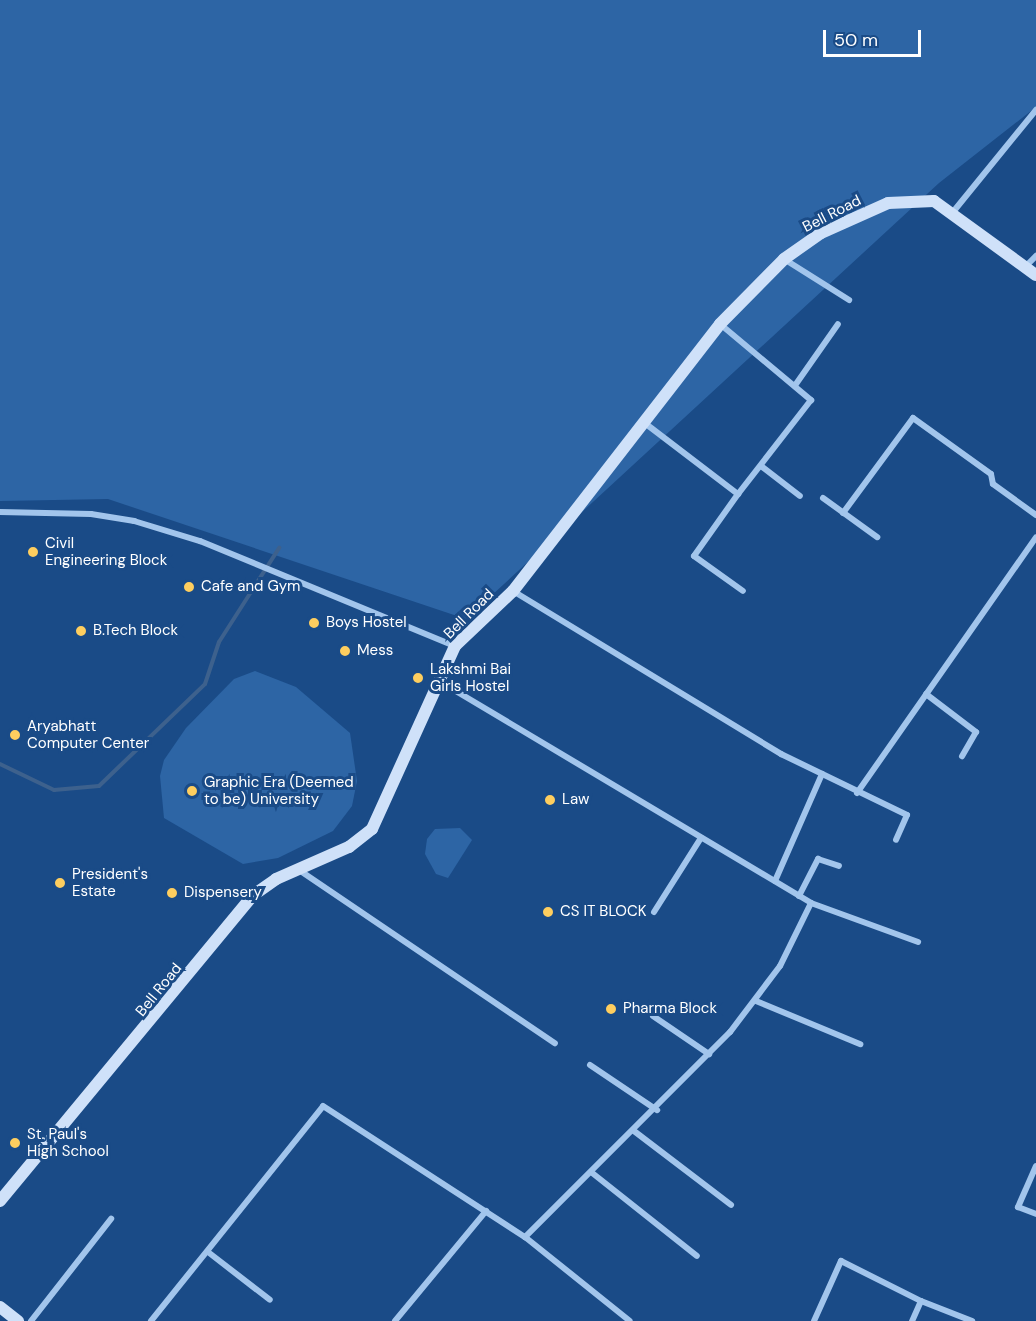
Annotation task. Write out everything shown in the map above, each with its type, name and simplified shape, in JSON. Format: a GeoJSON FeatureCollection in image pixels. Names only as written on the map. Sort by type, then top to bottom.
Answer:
{"type":"FeatureCollection","features":[{"type":"Feature","properties":{"kind":"street"},"geometry":{"type":"LineString","coordinates":[[953,212],[1036,110]]}},
{"type":"Feature","properties":{"kind":"street","name":"Bell Road"},"geometry":{"type":"LineString","coordinates":[[0,1201],[187,981],[235,915],[276,879],[349,847],[372,829],[455,646],[513,591],[646,424],[720,324],[784,259],[821,233],[888,203],[934,201],[953,212],[1036,275]]}},
{"type":"Feature","properties":{"kind":"street"},"geometry":{"type":"LineString","coordinates":[[1025,267],[1036,256]]}},
{"type":"Feature","properties":{"kind":"street"},"geometry":{"type":"LineString","coordinates":[[784,259],[849,300]]}},
{"type":"Feature","properties":{"kind":"street"},"geometry":{"type":"LineString","coordinates":[[720,324],[810,396],[810,404],[738,494],[694,556],[743,591]]}},
{"type":"Feature","properties":{"kind":"street"},"geometry":{"type":"LineString","coordinates":[[796,384],[838,324]]}},
{"type":"Feature","properties":{"kind":"street"},"geometry":{"type":"LineString","coordinates":[[843,513],[913,418],[991,474],[993,484],[1036,515]]}},
{"type":"Feature","properties":{"kind":"street"},"geometry":{"type":"LineString","coordinates":[[646,424],[738,494]]}},
{"type":"Feature","properties":{"kind":"street"},"geometry":{"type":"LineString","coordinates":[[761,466],[800,496]]}},
{"type":"Feature","properties":{"kind":"street"},"geometry":{"type":"LineString","coordinates":[[823,498],[877,537]]}},
{"type":"Feature","properties":{"kind":"street"},"geometry":{"type":"LineString","coordinates":[[0,512],[117,516],[200,541],[455,646]]}},
{"type":"Feature","properties":{"kind":"street"},"geometry":{"type":"LineString","coordinates":[[857,793],[1036,537]]}},
{"type":"Feature","properties":{"kind":"street"},"geometry":{"type":"LineString","coordinates":[[513,591],[646,675],[857,793],[907,815],[896,840]]}},
{"type":"Feature","properties":{"kind":"street"},"geometry":{"type":"LineString","coordinates":[[439,681],[811,903],[918,942]]}},
{"type":"Feature","properties":{"kind":"street"},"geometry":{"type":"LineString","coordinates":[[926,694],[976,732],[962,756]]}},
{"type":"Feature","properties":{"kind":"street"},"geometry":{"type":"LineString","coordinates":[[775,881],[822,774]]}},
{"type":"Feature","properties":{"kind":"street"},"geometry":{"type":"LineString","coordinates":[[654,912],[701,838]]}},
{"type":"Feature","properties":{"kind":"street"},"geometry":{"type":"LineString","coordinates":[[799,896],[818,859],[840,866]]}},
{"type":"Feature","properties":{"kind":"street"},"geometry":{"type":"LineString","coordinates":[[299,870],[555,1043]]}},
{"type":"Feature","properties":{"kind":"street"},"geometry":{"type":"LineString","coordinates":[[525,1237],[657,1110],[756,1001],[811,903]]}},
{"type":"Feature","properties":{"kind":"street"},"geometry":{"type":"LineString","coordinates":[[756,1001],[860,1044]]}},
{"type":"Feature","properties":{"kind":"street"},"geometry":{"type":"LineString","coordinates":[[653,1016],[709,1054]]}},
{"type":"Feature","properties":{"kind":"street"},"geometry":{"type":"LineString","coordinates":[[590,1065],[657,1110]]}},
{"type":"Feature","properties":{"kind":"street"},"geometry":{"type":"LineString","coordinates":[[151,1321],[323,1106],[525,1237],[630,1321]]}},
{"type":"Feature","properties":{"kind":"street"},"geometry":{"type":"LineString","coordinates":[[634,1131],[731,1205]]}},
{"type":"Feature","properties":{"kind":"street"},"geometry":{"type":"LineString","coordinates":[[1036,1166],[1018,1207],[1036,1214]]}},
{"type":"Feature","properties":{"kind":"street"},"geometry":{"type":"LineString","coordinates":[[591,1172],[697,1256]]}},
{"type":"Feature","properties":{"kind":"street"},"geometry":{"type":"LineString","coordinates":[[395,1321],[486,1211]]}},
{"type":"Feature","properties":{"kind":"street"},"geometry":{"type":"LineString","coordinates":[[31,1321],[111,1219]]}},
{"type":"Feature","properties":{"kind":"street"},"geometry":{"type":"LineString","coordinates":[[208,1251],[270,1300]]}},
{"type":"Feature","properties":{"kind":"street"},"geometry":{"type":"LineString","coordinates":[[814,1321],[841,1261],[921,1301],[972,1321]]}},
{"type":"Feature","properties":{"kind":"street"},"geometry":{"type":"LineString","coordinates":[[912,1321],[921,1301]]}},
{"type":"Feature","properties":{"kind":"street"},"geometry":{"type":"LineString","coordinates":[[0,1307],[18,1321]]}},
{"type":"Feature","properties":{"kind":"shaded area"},"geometry":{"type":"Polygon","coordinates":[[[0,0],[1036,0],[1036,107],[939,183],[466,619],[108,499],[0,501],[0,0]]]}},
{"type":"Feature","properties":{"kind":"shaded area"},"geometry":{"type":"Polygon","coordinates":[[[255,671],[296,687],[350,733],[357,781],[352,806],[333,831],[278,858],[243,864],[164,818],[160,776],[164,760],[186,728],[234,679],[255,671]]]}},
{"type":"Feature","properties":{"kind":"shaded area"},"geometry":{"type":"Polygon","coordinates":[[[460,828],[472,840],[448,878],[436,874],[425,854],[427,839],[435,829],[460,828]]]}},
{"type":"Feature","properties":{"kind":"waterway"},"geometry":{"type":"LineString","coordinates":[[0,764],[54,790],[99,786],[205,684],[219,642],[279,548]]}},
{"type":"Feature","properties":{"kind":"place","name":"Civil Engineering Block"},"geometry":{"type":"Point","coordinates":[33,552]}},
{"type":"Feature","properties":{"kind":"place","name":"Cafe and Gym"},"geometry":{"type":"Point","coordinates":[189,587]}},
{"type":"Feature","properties":{"kind":"place","name":"Boys Hostel"},"geometry":{"type":"Point","coordinates":[314,623]}},
{"type":"Feature","properties":{"kind":"place","name":"B.Tech Block"},"geometry":{"type":"Point","coordinates":[81,631]}},
{"type":"Feature","properties":{"kind":"place","name":"Mess"},"geometry":{"type":"Point","coordinates":[345,651]}},
{"type":"Feature","properties":{"kind":"place","name":"Lakshmi Bai Girls Hostel"},"geometry":{"type":"Point","coordinates":[418,678]}},
{"type":"Feature","properties":{"kind":"place","name":"Aryabhatt Computer Center"},"geometry":{"type":"Point","coordinates":[15,735]}},
{"type":"Feature","properties":{"kind":"place","name":"Graphic Era (Deemed to be) University"},"geometry":{"type":"Point","coordinates":[192,791]}},
{"type":"Feature","properties":{"kind":"place","name":"Law"},"geometry":{"type":"Point","coordinates":[550,800]}},
{"type":"Feature","properties":{"kind":"place","name":"President's Estate"},"geometry":{"type":"Point","coordinates":[60,883]}},
{"type":"Feature","properties":{"kind":"place","name":"Dispensery"},"geometry":{"type":"Point","coordinates":[172,893]}},
{"type":"Feature","properties":{"kind":"place","name":"CS IT BLOCK"},"geometry":{"type":"Point","coordinates":[548,912]}},
{"type":"Feature","properties":{"kind":"place","name":"Pharma Block"},"geometry":{"type":"Point","coordinates":[611,1009]}},
{"type":"Feature","properties":{"kind":"place","name":"St. Paul's High School"},"geometry":{"type":"Point","coordinates":[15,1143]}}]}
